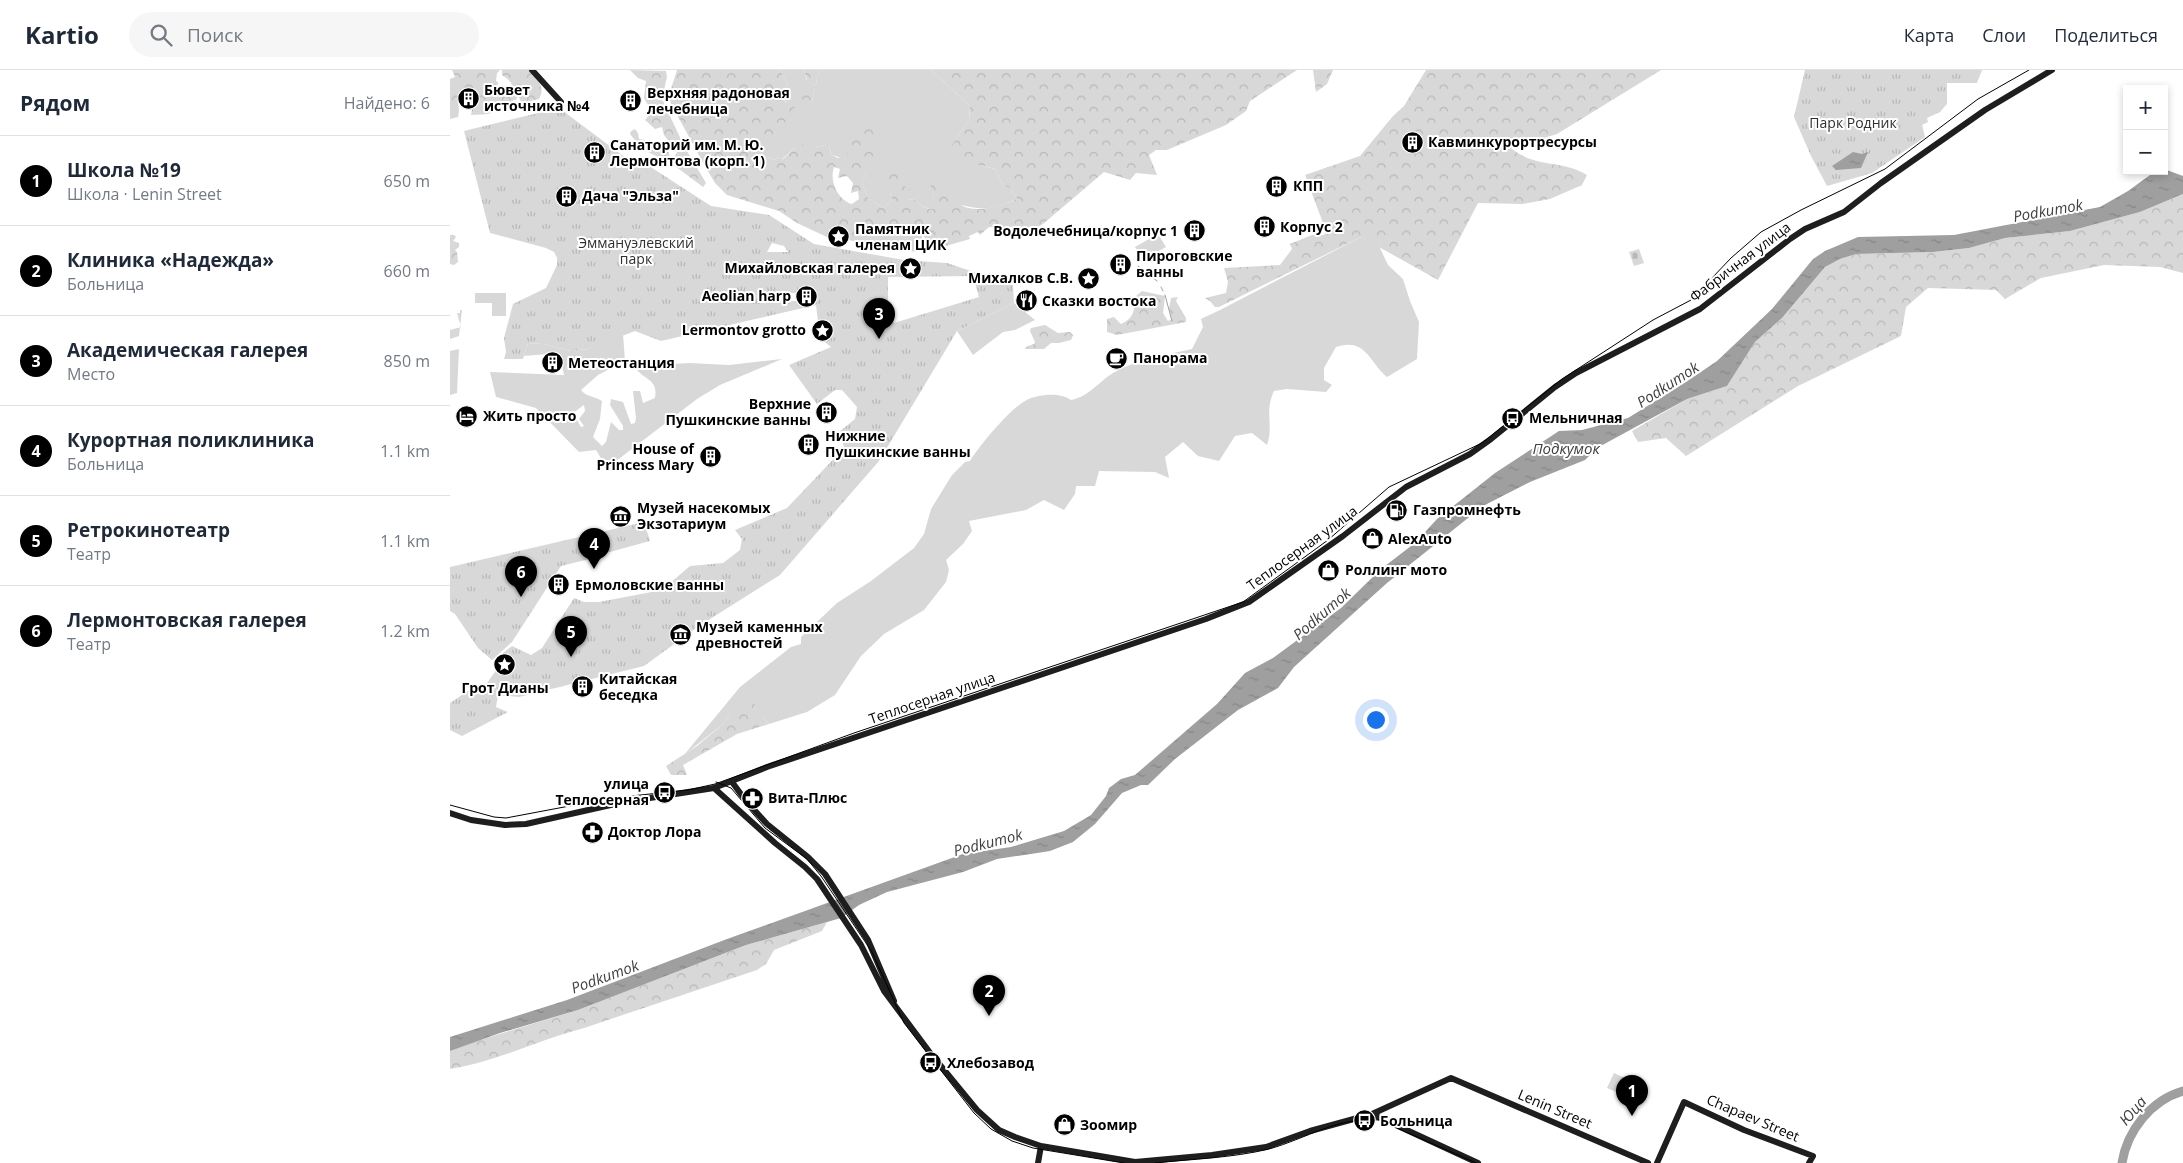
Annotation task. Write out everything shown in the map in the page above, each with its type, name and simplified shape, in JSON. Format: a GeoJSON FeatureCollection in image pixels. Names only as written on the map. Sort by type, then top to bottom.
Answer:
{"type":"FeatureCollection","features":[{"type":"Feature","properties":{"kind":"main road"},"geometry":{"type":"LineString","coordinates":[[532,70],[561,102]]}},
{"type":"Feature","properties":{"kind":"main road","name":"Фабричная улица"},"geometry":{"type":"LineString","coordinates":[[1389,498],[1406,487],[1470,454],[1555,387],[1592,363],[1700,309],[1790,238],[1805,229],[1844,212],[1881,183],[1985,110],[2052,70]]}},
{"type":"Feature","properties":{"kind":"main road","name":"Теплосерная улица"},"geometry":{"type":"LineString","coordinates":[[450,814],[505,826],[526,824],[624,802],[714,788],[732,782],[767,767],[1206,619],[1249,602],[1343,536],[1389,498]]}},
{"type":"Feature","properties":{"kind":"main road"},"geometry":{"type":"LineString","coordinates":[[732,782],[767,824],[808,857],[824,874],[868,940],[899,1012]]}},
{"type":"Feature","properties":{"kind":"main road"},"geometry":{"type":"LineString","coordinates":[[714,788],[775,843],[805,867],[817,880],[861,945],[884,991],[931,1054],[988,1122],[1014,1137],[1041,1146],[1135,1162],[1212,1155],[1266,1147],[1310,1131],[1372,1114],[1478,1163]]}},
{"type":"Feature","properties":{"kind":"main road","name":"Lenin Street"},"geometry":{"type":"LineString","coordinates":[[1372,1114],[1451,1078],[1648,1163]]}},
{"type":"Feature","properties":{"kind":"main road","name":"Chapaev Street"},"geometry":{"type":"LineString","coordinates":[[1657,1163],[1684,1102],[1744,1130],[1813,1156],[1809,1163]]}},
{"type":"Feature","properties":{"kind":"main road"},"geometry":{"type":"LineString","coordinates":[[1038,1163],[1041,1146]]}},
{"type":"Feature","properties":{"kind":"green space"},"geometry":{"type":"Polygon","coordinates":[[[452,70],[500,70],[497,73],[497,89],[499,95],[506,97],[512,92],[512,84],[502,75],[502,70],[532,70],[540,84],[541,95],[539,99],[522,103],[518,96],[516,100],[513,100],[512,106],[501,104],[496,111],[471,115],[474,100],[471,90],[461,95],[458,100],[458,117],[450,119],[450,79],[455,77],[452,70]]]}},
{"type":"Feature","properties":{"kind":"green space"},"geometry":{"type":"Polygon","coordinates":[[[630,70],[666,71],[667,77],[663,94],[654,90],[653,98],[663,101],[684,146],[706,183],[703,187],[671,163],[677,152],[664,135],[662,127],[655,129],[645,120],[652,112],[644,98],[646,81],[638,78],[630,70]]]}},
{"type":"Feature","properties":{"kind":"green space"},"geometry":{"type":"Polygon","coordinates":[[[677,70],[780,70],[788,85],[779,97],[795,108],[793,124],[784,122],[761,155],[775,160],[778,157],[783,159],[795,148],[804,144],[815,148],[828,144],[832,155],[838,158],[843,156],[845,159],[848,155],[844,149],[845,138],[854,128],[859,130],[867,125],[879,129],[874,140],[880,149],[873,163],[864,165],[866,173],[862,183],[868,198],[883,208],[892,200],[890,185],[886,180],[895,167],[899,171],[899,183],[911,190],[908,200],[914,199],[922,206],[928,208],[938,207],[932,194],[930,182],[939,182],[948,185],[951,196],[958,203],[976,209],[997,206],[1017,199],[1011,189],[1003,185],[995,169],[951,157],[951,146],[969,120],[970,106],[931,70],[1297,70],[1250,101],[1246,111],[1226,125],[1167,150],[1156,150],[1149,155],[1157,175],[1136,173],[1130,180],[1104,172],[1038,227],[989,227],[980,235],[978,232],[969,236],[970,239],[932,250],[922,233],[922,248],[918,252],[848,240],[849,234],[831,232],[829,238],[797,223],[779,211],[727,195],[715,183],[706,168],[671,104],[669,95],[677,70]],[[834,167],[834,184],[839,194],[852,204],[859,199],[858,191],[851,193],[853,183],[847,176],[838,178],[840,169],[834,167]]]}},
{"type":"Feature","properties":{"kind":"green space"},"geometry":{"type":"Polygon","coordinates":[[[780,70],[804,70],[812,101],[819,70],[931,70],[970,106],[969,120],[951,146],[983,166],[995,169],[1003,185],[1011,189],[1017,199],[1000,206],[980,208],[956,204],[949,196],[932,194],[939,208],[931,209],[922,206],[914,199],[908,200],[899,183],[899,171],[891,185],[892,200],[883,208],[868,198],[862,183],[866,173],[848,155],[845,159],[832,155],[828,144],[815,148],[795,148],[782,159],[778,157],[775,160],[761,155],[784,121],[793,123],[787,102],[779,97],[788,85],[780,70]]]}},
{"type":"Feature","properties":{"kind":"green space"},"geometry":{"type":"Polygon","coordinates":[[[804,70],[819,70],[812,101],[799,99],[807,80],[804,70]]]}},
{"type":"Feature","properties":{"kind":"green space"},"geometry":{"type":"Polygon","coordinates":[[[1313,70],[1333,70],[1327,84],[1316,92],[1313,70]]]}},
{"type":"Feature","properties":{"kind":"green space"},"geometry":{"type":"Polygon","coordinates":[[[1426,70],[1661,70],[1557,134],[1511,148],[1520,155],[1530,159],[1568,167],[1587,175],[1582,185],[1550,199],[1523,204],[1478,203],[1438,280],[1361,237],[1219,307],[1215,307],[1205,298],[1226,293],[1228,282],[1224,268],[1280,265],[1292,249],[1290,244],[1312,235],[1324,235],[1326,231],[1305,175],[1360,156],[1393,116],[1404,106],[1426,70]]]}},
{"type":"Feature","properties":{"kind":"green space","name":"Парк Родник"},"geometry":{"type":"Polygon","coordinates":[[[1805,70],[1982,70],[1977,83],[1947,83],[1947,104],[1940,112],[1927,118],[1928,122],[1922,125],[1925,137],[1872,173],[1827,186],[1794,117],[1805,70]]]}},
{"type":"Feature","properties":{"kind":"green space","name":"Эммануэлевский парк"},"geometry":{"type":"Polygon","coordinates":[[[559,108],[634,164],[646,164],[711,206],[769,215],[814,244],[904,260],[947,263],[1013,285],[1014,303],[957,331],[879,461],[780,575],[699,626],[644,666],[519,697],[498,695],[496,707],[508,712],[462,736],[450,730],[450,703],[468,691],[487,683],[497,669],[494,660],[512,646],[531,655],[542,648],[574,598],[584,602],[599,602],[662,590],[690,566],[723,563],[740,550],[742,539],[735,530],[787,508],[844,448],[840,431],[855,419],[857,407],[842,390],[835,390],[817,404],[789,365],[831,347],[820,338],[816,305],[661,341],[635,331],[588,349],[570,351],[543,344],[528,343],[523,359],[504,359],[506,352],[504,338],[513,304],[546,288],[557,265],[557,258],[554,252],[546,248],[490,233],[464,131],[559,108]],[[772,243],[767,252],[788,252],[784,246],[772,243]],[[973,276],[888,277],[888,305],[894,323],[979,297],[973,276]],[[778,293],[774,298],[779,301],[806,301],[810,297],[807,293],[778,293]]]}},
{"type":"Feature","properties":{"kind":"green space"},"geometry":{"type":"Polygon","coordinates":[[[635,129],[639,139],[645,140],[650,145],[659,147],[666,145],[670,157],[662,159],[642,149],[630,134],[635,129]]]}},
{"type":"Feature","properties":{"kind":"green space"},"geometry":{"type":"Polygon","coordinates":[[[2183,194],[2183,273],[2160,267],[2104,265],[2041,278],[2005,299],[1996,290],[1928,288],[1906,307],[1901,336],[1798,386],[1686,456],[1666,438],[1638,442],[1632,431],[1687,399],[1727,386],[1755,342],[1782,318],[1825,267],[1840,259],[1856,254],[1933,252],[1969,248],[2005,238],[2070,231],[2140,212],[2183,194]]]}},
{"type":"Feature","properties":{"kind":"green space"},"geometry":{"type":"Polygon","coordinates":[[[1158,234],[1166,247],[1142,260],[1135,247],[1158,234]]]}},
{"type":"Feature","properties":{"kind":"green space"},"geometry":{"type":"Polygon","coordinates":[[[450,235],[454,235],[456,237],[453,241],[459,243],[459,247],[455,250],[458,262],[454,265],[450,264],[450,235]]]}},
{"type":"Feature","properties":{"kind":"green space"},"geometry":{"type":"Polygon","coordinates":[[[1361,237],[1379,246],[1388,265],[1403,279],[1419,322],[1417,359],[1387,377],[1361,348],[1354,345],[1336,347],[1324,368],[1324,380],[1332,385],[1326,392],[1287,389],[1274,391],[1269,412],[1270,432],[1267,445],[1252,433],[1235,436],[1219,461],[1198,456],[1183,442],[1165,457],[1169,478],[1155,472],[1099,471],[1095,486],[1076,486],[1075,494],[1064,510],[1044,500],[1026,510],[969,521],[972,531],[963,544],[946,560],[949,570],[946,582],[924,610],[884,634],[861,656],[835,695],[807,712],[769,724],[763,718],[730,713],[723,724],[684,755],[740,687],[791,647],[801,644],[801,637],[837,603],[871,581],[914,548],[924,534],[931,509],[952,475],[965,462],[970,461],[995,428],[1019,405],[1042,395],[1061,396],[1071,400],[1078,398],[1122,368],[1151,358],[1192,349],[1203,327],[1201,319],[1361,237]]]}},
{"type":"Feature","properties":{"kind":"green space"},"geometry":{"type":"Polygon","coordinates":[[[1639,249],[1644,263],[1634,266],[1629,252],[1639,249]]]}},
{"type":"Feature","properties":{"kind":"green space"},"geometry":{"type":"Polygon","coordinates":[[[1142,291],[1165,296],[1163,313],[1168,321],[1172,319],[1169,309],[1171,298],[1178,297],[1176,301],[1186,318],[1186,322],[1117,335],[1107,332],[1107,319],[1114,317],[1121,324],[1126,322],[1133,313],[1136,296],[1142,291]]]}},
{"type":"Feature","properties":{"kind":"green space"},"geometry":{"type":"Polygon","coordinates":[[[475,293],[506,293],[506,316],[492,316],[492,303],[475,303],[475,293]]]}},
{"type":"Feature","properties":{"kind":"green space"},"geometry":{"type":"Polygon","coordinates":[[[1014,303],[1035,320],[1015,330],[1003,332],[973,355],[957,331],[1014,303]]]}},
{"type":"Feature","properties":{"kind":"green space"},"geometry":{"type":"Polygon","coordinates":[[[460,310],[462,310],[460,325],[457,313],[460,313],[460,310]]]}},
{"type":"Feature","properties":{"kind":"green space"},"geometry":{"type":"Polygon","coordinates":[[[1045,325],[1058,333],[1070,332],[1073,335],[1071,340],[1051,343],[1044,349],[1025,349],[1035,342],[1030,331],[1031,328],[1045,325]]]}},
{"type":"Feature","properties":{"kind":"green space"},"geometry":{"type":"Polygon","coordinates":[[[460,327],[459,336],[450,339],[450,330],[460,327]]]}},
{"type":"Feature","properties":{"kind":"green space"},"geometry":{"type":"Polygon","coordinates":[[[623,334],[625,361],[598,375],[581,390],[585,394],[602,401],[600,419],[593,437],[602,446],[606,442],[611,422],[619,430],[623,430],[623,426],[610,405],[611,399],[623,402],[631,424],[635,423],[636,418],[633,391],[640,391],[643,403],[655,398],[653,384],[637,370],[656,365],[689,363],[729,365],[782,359],[720,385],[697,399],[607,468],[596,450],[579,452],[536,408],[496,397],[490,372],[564,375],[559,353],[524,356],[528,343],[543,344],[570,351],[588,349],[623,334]],[[584,405],[573,413],[581,427],[584,426],[579,419],[585,411],[584,405]]]}},
{"type":"Feature","properties":{"kind":"green space"},"geometry":{"type":"Polygon","coordinates":[[[459,349],[457,393],[450,395],[450,351],[459,349]]]}},
{"type":"Feature","properties":{"kind":"green space"},"geometry":{"type":"Polygon","coordinates":[[[644,522],[650,541],[606,553],[606,555],[561,566],[512,642],[492,660],[478,648],[455,614],[450,611],[450,567],[644,522]]]}},
{"type":"Feature","properties":{"kind":"green space"},"geometry":{"type":"Polygon","coordinates":[[[751,702],[767,713],[763,718],[769,724],[737,734],[683,765],[687,775],[671,775],[666,766],[697,746],[723,724],[730,713],[740,706],[751,702]]]}},
{"type":"Feature","properties":{"kind":"green space"},"geometry":{"type":"Polygon","coordinates":[[[827,922],[822,931],[774,950],[766,964],[757,970],[500,1056],[450,1069],[450,1051],[457,1047],[578,1010],[746,945],[827,922]]]}},
{"type":"Feature","properties":{"kind":"green space"},"geometry":{"type":"Polygon","coordinates":[[[1614,1073],[1634,1082],[1627,1097],[1607,1088],[1614,1073]]]}},
{"type":"Feature","properties":{"kind":"water"},"geometry":{"type":"Polygon","coordinates":[[[1853,152],[1862,154],[1868,152],[1861,168],[1836,170],[1832,166],[1853,152]]]}},
{"type":"Feature","properties":{"kind":"water","name":"Подкумок"},"geometry":{"type":"Polygon","coordinates":[[[2168,170],[2183,176],[2183,194],[2140,212],[2070,231],[2005,238],[1969,248],[1933,252],[1856,254],[1840,259],[1825,267],[1782,318],[1755,342],[1727,386],[1687,399],[1597,448],[1585,460],[1530,482],[1483,506],[1387,583],[1294,667],[1278,688],[1238,710],[1175,759],[1148,785],[1141,785],[1122,793],[1095,824],[1073,842],[1050,851],[997,859],[963,872],[887,892],[859,905],[841,918],[746,945],[578,1010],[500,1033],[450,1051],[450,1037],[567,1000],[727,939],[963,854],[1011,847],[1064,831],[1091,815],[1106,796],[1109,788],[1121,779],[1135,775],[1217,704],[1245,673],[1273,658],[1341,608],[1381,569],[1415,543],[1437,519],[1495,473],[1559,431],[1582,430],[1628,418],[1686,382],[1717,361],[1772,309],[1813,259],[1825,251],[1858,237],[1954,235],[2100,207],[2128,191],[2150,175],[2168,175],[2168,170]]]}},
{"type":"Feature","properties":{"kind":"waterway"},"geometry":{"type":"LineString","coordinates":[[1138,266],[1157,281]]}},
{"type":"Feature","properties":{"kind":"waterway"},"geometry":{"type":"LineString","coordinates":[[1161,287],[1163,291]]}},
{"type":"Feature","properties":{"kind":"waterway"},"geometry":{"type":"LineString","coordinates":[[1165,295],[1172,321]]}},
{"type":"Feature","properties":{"kind":"waterway","name":"Юца"},"geometry":{"type":"LineString","coordinates":[[2122,1163],[2129,1140],[2142,1118],[2171,1095],[2183,1091]]}},
{"type":"Feature","properties":{"kind":"tram line"},"geometry":{"type":"LineString","coordinates":[[450,805],[494,817],[506,818],[612,798],[688,790],[715,784],[854,733],[1243,602],[1328,540],[1389,487],[1482,443],[1562,379],[1653,320],[1691,300],[1731,258],[1761,232],[1885,169],[1978,99],[2029,70]]}},
{"type":"Feature","properties":{"kind":"tram line"},"geometry":{"type":"LineString","coordinates":[[716,782],[731,788],[765,828],[807,859],[821,876],[872,952],[904,1023],[974,1113],[991,1129],[1012,1141],[1033,1148],[1124,1163]]}},
{"type":"Feature","properties":{"kind":"tram line"},"geometry":{"type":"LineString","coordinates":[[1155,1163],[1255,1152],[1282,1145],[1350,1121],[1365,1120],[1379,1120],[1476,1163]]}},
{"type":"Feature","properties":{"kind":"place","name":"Бювет источника №4"},"geometry":{"type":"Point","coordinates":[468,98]}},
{"type":"Feature","properties":{"kind":"place","name":"Верхняя радоновая лечебница"},"geometry":{"type":"Point","coordinates":[631,101]}},
{"type":"Feature","properties":{"kind":"place","name":"Кавминкурортресурсы"},"geometry":{"type":"Point","coordinates":[1412,142]}},
{"type":"Feature","properties":{"kind":"place","name":"Санаторий им. М. Ю. Лермонтова (корп. 1)"},"geometry":{"type":"Point","coordinates":[594,153]}},
{"type":"Feature","properties":{"kind":"place","name":"КПП"},"geometry":{"type":"Point","coordinates":[1277,186]}},
{"type":"Feature","properties":{"kind":"place","name":"Дача \"Эльза\""},"geometry":{"type":"Point","coordinates":[566,196]}},
{"type":"Feature","properties":{"kind":"place","name":"Корпус 2"},"geometry":{"type":"Point","coordinates":[1264,227]}},
{"type":"Feature","properties":{"kind":"place","name":"Водолечебница/корпус 1"},"geometry":{"type":"Point","coordinates":[1194,231]}},
{"type":"Feature","properties":{"kind":"place","name":"Памятник членам ЦИК"},"geometry":{"type":"Point","coordinates":[839,237]}},
{"type":"Feature","properties":{"kind":"place","name":"Пироговские ванны"},"geometry":{"type":"Point","coordinates":[1120,264]}},
{"type":"Feature","properties":{"kind":"place","name":"Михайловская галерея"},"geometry":{"type":"Point","coordinates":[911,268]}},
{"type":"Feature","properties":{"kind":"place","name":"Михалков С.В."},"geometry":{"type":"Point","coordinates":[1089,278]}},
{"type":"Feature","properties":{"kind":"place","name":"Aeolian harp"},"geometry":{"type":"Point","coordinates":[807,296]}},
{"type":"Feature","properties":{"kind":"place","name":"Сказки востока"},"geometry":{"type":"Point","coordinates":[1026,301]}},
{"type":"Feature","properties":{"kind":"place","name":"Lermontov grotto"},"geometry":{"type":"Point","coordinates":[822,330]}},
{"type":"Feature","properties":{"kind":"place","name":"Академическая галерея"},"geometry":{"type":"Point","coordinates":[879,339]}},
{"type":"Feature","properties":{"kind":"place","name":"Панорама"},"geometry":{"type":"Point","coordinates":[1117,358]}},
{"type":"Feature","properties":{"kind":"place","name":"Метеостанция"},"geometry":{"type":"Point","coordinates":[552,363]}},
{"type":"Feature","properties":{"kind":"place","name":"Верхние Пушкинские ванны"},"geometry":{"type":"Point","coordinates":[827,412]}},
{"type":"Feature","properties":{"kind":"place","name":"Жить просто"},"geometry":{"type":"Point","coordinates":[467,416]}},
{"type":"Feature","properties":{"kind":"place","name":"Мельничная"},"geometry":{"type":"Point","coordinates":[1513,418]}},
{"type":"Feature","properties":{"kind":"place","name":"Нижние Пушкинские ванны"},"geometry":{"type":"Point","coordinates":[809,444]}},
{"type":"Feature","properties":{"kind":"place","name":"House of Princess Mary"},"geometry":{"type":"Point","coordinates":[710,457]}},
{"type":"Feature","properties":{"kind":"place","name":"Газпромнефть"},"geometry":{"type":"Point","coordinates":[1397,510]}},
{"type":"Feature","properties":{"kind":"place","name":"Музей насекомых Экзотариум"},"geometry":{"type":"Point","coordinates":[621,516]}},
{"type":"Feature","properties":{"kind":"place","name":"AlexAuto"},"geometry":{"type":"Point","coordinates":[1372,539]}},
{"type":"Feature","properties":{"kind":"place","name":"Курортная поликлиника"},"geometry":{"type":"Point","coordinates":[594,569]}},
{"type":"Feature","properties":{"kind":"place","name":"Роллинг мото"},"geometry":{"type":"Point","coordinates":[1329,570]}},
{"type":"Feature","properties":{"kind":"place","name":"Ермоловские ванны"},"geometry":{"type":"Point","coordinates":[559,585]}},
{"type":"Feature","properties":{"kind":"place","name":"Лермонтовская галерея"},"geometry":{"type":"Point","coordinates":[521,597]}},
{"type":"Feature","properties":{"kind":"place","name":"Музей каменных древностей"},"geometry":{"type":"Point","coordinates":[680,635]}},
{"type":"Feature","properties":{"kind":"place","name":"Ретрокинотеатр"},"geometry":{"type":"Point","coordinates":[571,657]}},
{"type":"Feature","properties":{"kind":"place","name":"Грот Дианы"},"geometry":{"type":"Point","coordinates":[505,665]}},
{"type":"Feature","properties":{"kind":"place","name":"Китайская беседка"},"geometry":{"type":"Point","coordinates":[583,687]}},
{"type":"Feature","properties":{"kind":"place","name":"улица Теплосерная"},"geometry":{"type":"Point","coordinates":[665,792]}},
{"type":"Feature","properties":{"kind":"place","name":"Вита-Плюс"},"geometry":{"type":"Point","coordinates":[752,798]}},
{"type":"Feature","properties":{"kind":"place","name":"Доктор Лора"},"geometry":{"type":"Point","coordinates":[592,832]}},
{"type":"Feature","properties":{"kind":"place","name":"Клиника «Надежда»"},"geometry":{"type":"Point","coordinates":[989,1016]}},
{"type":"Feature","properties":{"kind":"place","name":"Хлебозавод"},"geometry":{"type":"Point","coordinates":[931,1063]}},
{"type":"Feature","properties":{"kind":"place","name":"Школа №19"},"geometry":{"type":"Point","coordinates":[1632,1116]}},
{"type":"Feature","properties":{"kind":"place","name":"Больница"},"geometry":{"type":"Point","coordinates":[1364,1121]}},
{"type":"Feature","properties":{"kind":"place","name":"Зоомир"},"geometry":{"type":"Point","coordinates":[1064,1125]}},
{"type":"Feature","properties":{"kind":"water label","name":"Podkumok"},"geometry":{"type":"Point","coordinates":[2048,211]}},
{"type":"Feature","properties":{"kind":"water label","name":"Podkumok"},"geometry":{"type":"Point","coordinates":[1668,385]}},
{"type":"Feature","properties":{"kind":"water label","name":"Podkumok"},"geometry":{"type":"Point","coordinates":[1322,614]}},
{"type":"Feature","properties":{"kind":"water label","name":"Podkumok"},"geometry":{"type":"Point","coordinates":[988,843]}},
{"type":"Feature","properties":{"kind":"water label","name":"Podkumok"},"geometry":{"type":"Point","coordinates":[605,977]}}]}
